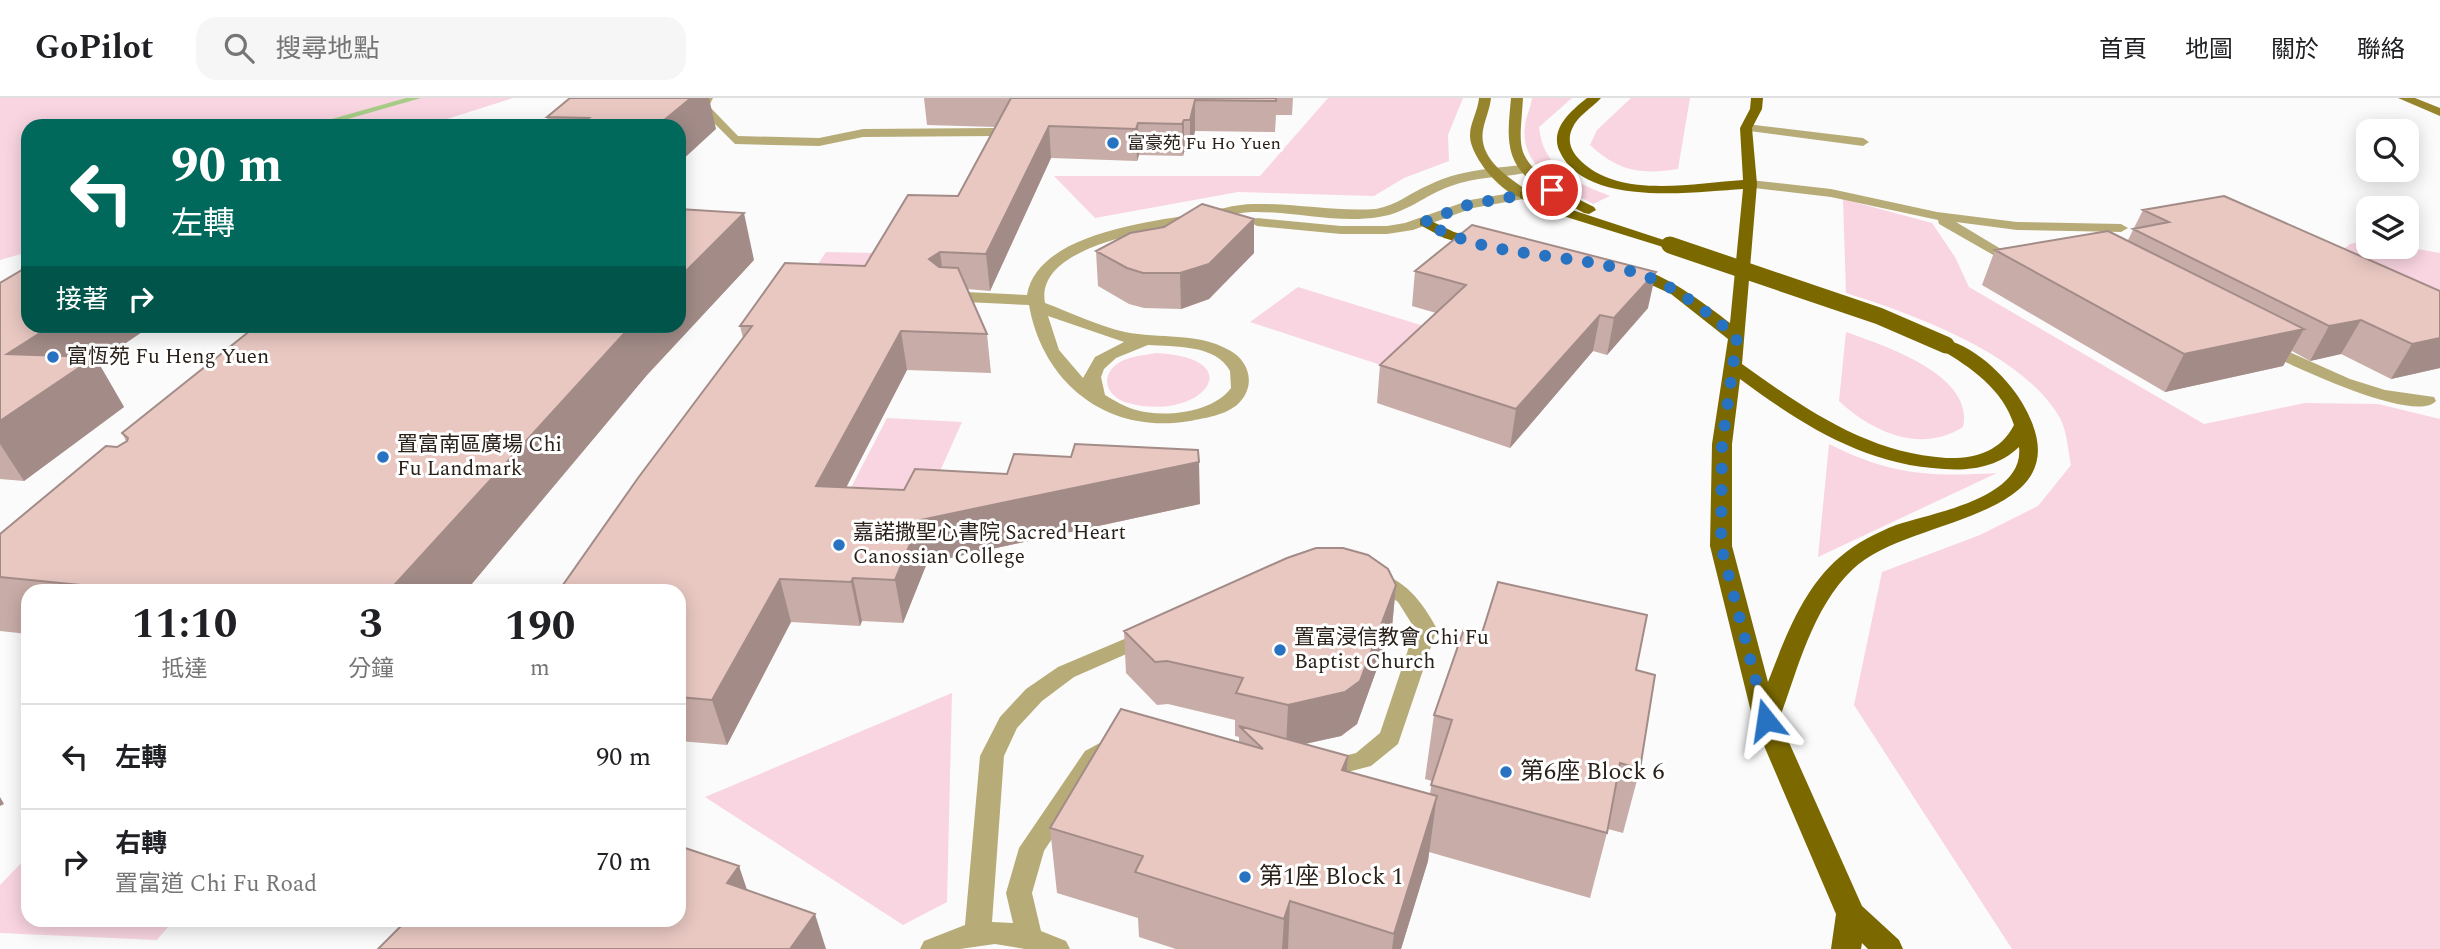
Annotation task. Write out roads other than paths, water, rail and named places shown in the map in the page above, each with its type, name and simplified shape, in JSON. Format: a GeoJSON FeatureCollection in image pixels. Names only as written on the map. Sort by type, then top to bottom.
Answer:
{"type":"FeatureCollection","features":[{"type":"Feature","properties":{"kind":"main road"},"geometry":{"type":"LineString","coordinates":[[1595,98],[1569,120],[1563,134],[1565,150],[1587,173],[1607,182],[1639,188],[1750,184]]}},
{"type":"Feature","properties":{"kind":"main road"},"geometry":{"type":"LineString","coordinates":[[1757,98],[1756,109],[1748,118],[1746,128],[1750,184],[1737,337],[1720,470],[1721,546],[1766,720],[1852,914],[1888,949]]}},
{"type":"Feature","properties":{"kind":"main road"},"geometry":{"type":"LineString","coordinates":[[1552,190],[1668,244]]}},
{"type":"Feature","properties":{"kind":"main road"},"geometry":{"type":"LineString","coordinates":[[1525,195],[1552,208],[1668,244],[1879,316],[1946,345],[1983,370],[1999,385],[2024,424],[2029,461],[2022,475],[2006,490],[1972,509],[1887,537],[1844,565],[1818,601],[1766,720]]}},
{"type":"Feature","properties":{"kind":"main road"},"geometry":{"type":"LineString","coordinates":[[1424,222],[1467,242],[1501,249]]}},
{"type":"Feature","properties":{"kind":"main road"},"geometry":{"type":"LineString","coordinates":[[1608,267],[1648,277],[1671,288],[1737,337]]}},
{"type":"Feature","properties":{"kind":"main road"},"geometry":{"type":"LineString","coordinates":[[1733,366],[1826,431],[1868,450],[1905,460],[1944,464],[1982,461],[2011,448],[2024,424]]}},
{"type":"Feature","properties":{"kind":"main road"},"geometry":{"type":"LineString","coordinates":[[1846,949],[1852,914]]}},
{"type":"Feature","properties":{"kind":"street"},"geometry":{"type":"LineString","coordinates":[[557,119],[577,108],[605,98]]}},
{"type":"Feature","properties":{"kind":"street"},"geometry":{"type":"LineString","coordinates":[[1485,98],[1476,138],[1478,149],[1495,172],[1525,195]]}},
{"type":"Feature","properties":{"kind":"street"},"geometry":{"type":"LineString","coordinates":[[1517,98],[1512,137],[1524,169],[1552,190]]}},
{"type":"Feature","properties":{"kind":"street"},"geometry":{"type":"LineString","coordinates":[[2404,98],[2440,112]]}},
{"type":"Feature","properties":{"kind":"street"},"geometry":{"type":"LineString","coordinates":[[944,296],[1038,303],[1105,332],[1148,341],[1189,342],[1227,356],[1237,366],[1242,378],[1238,391],[1227,402],[1209,412],[1160,419],[1115,410],[1077,383],[1058,361],[1042,328],[1038,303],[1035,292],[1039,280],[1048,268],[1071,253],[1119,233],[1251,208],[1371,214],[1394,210],[1415,202],[1423,193],[1437,186],[1495,172],[1524,169]]}},
{"type":"Feature","properties":{"kind":"street"},"geometry":{"type":"LineString","coordinates":[[1202,218],[1353,230],[1387,230],[1424,222],[1470,204],[1552,190]]}},
{"type":"Feature","properties":{"kind":"street"},"geometry":{"type":"LineString","coordinates":[[1415,202],[1417,213],[1424,222]]}},
{"type":"Feature","properties":{"kind":"street"},"geometry":{"type":"LineString","coordinates":[[1098,399],[1091,386],[1092,372],[1102,360],[1120,349],[1148,341]]}},
{"type":"Feature","properties":{"kind":"lane"},"geometry":{"type":"LineString","coordinates":[[707,98],[703,106],[735,140],[819,142],[863,133],[993,132]]}},
{"type":"Feature","properties":{"kind":"lane"},"geometry":{"type":"LineString","coordinates":[[1746,128],[1863,142]]}},
{"type":"Feature","properties":{"kind":"lane"},"geometry":{"type":"LineString","coordinates":[[1750,184],[1831,192],[1937,216],[2017,226],[2121,228]]}},
{"type":"Feature","properties":{"kind":"lane"},"geometry":{"type":"LineString","coordinates":[[1937,216],[2017,259]]}},
{"type":"Feature","properties":{"kind":"lane"},"geometry":{"type":"LineString","coordinates":[[2254,340],[2326,378],[2402,399],[2428,401]]}},
{"type":"Feature","properties":{"kind":"lane"},"geometry":{"type":"LineString","coordinates":[[1298,762],[1324,769],[1363,760],[1390,738],[1426,629],[1412,601],[1384,580],[1357,573]]}},
{"type":"Feature","properties":{"kind":"lane"},"geometry":{"type":"LineString","coordinates":[[978,933],[992,756],[1008,723],[1034,695],[1066,673],[1167,627]]}},
{"type":"Feature","properties":{"kind":"lane"},"geometry":{"type":"LineString","coordinates":[[1029,936],[1019,893],[1032,848],[1093,757],[1126,737]]}},
{"type":"Feature","properties":{"kind":"lane"},"geometry":{"type":"LineString","coordinates":[[934,949],[978,933],[1004,932],[1029,936],[1056,949]]}},
{"type":"Feature","properties":{"kind":"waterway"},"geometry":{"type":"LineString","coordinates":[[338,119],[416,98]]}},
{"type":"Feature","properties":{"kind":"place","name":"富豪苑 Fu Ho Yuen"},"geometry":{"type":"Point","coordinates":[1113,143]}},
{"type":"Feature","properties":{"kind":"place","name":"富恆苑 Fu Heng Yuen"},"geometry":{"type":"Point","coordinates":[53,357]}},
{"type":"Feature","properties":{"kind":"place","name":"置富南區廣場 Chi Fu Landmark"},"geometry":{"type":"Point","coordinates":[383,457]}},
{"type":"Feature","properties":{"kind":"place","name":"嘉諾撒聖心書院 Sacred Heart Canossian College"},"geometry":{"type":"Point","coordinates":[839,545]}},
{"type":"Feature","properties":{"kind":"place","name":"置富浸信教會 Chi Fu Baptist Church"},"geometry":{"type":"Point","coordinates":[1280,650]}},
{"type":"Feature","properties":{"kind":"place","name":"第6座 Block 6"},"geometry":{"type":"Point","coordinates":[1506,772]}},
{"type":"Feature","properties":{"kind":"place","name":"第1座 Block 1"},"geometry":{"type":"Point","coordinates":[1245,877]}}]}
